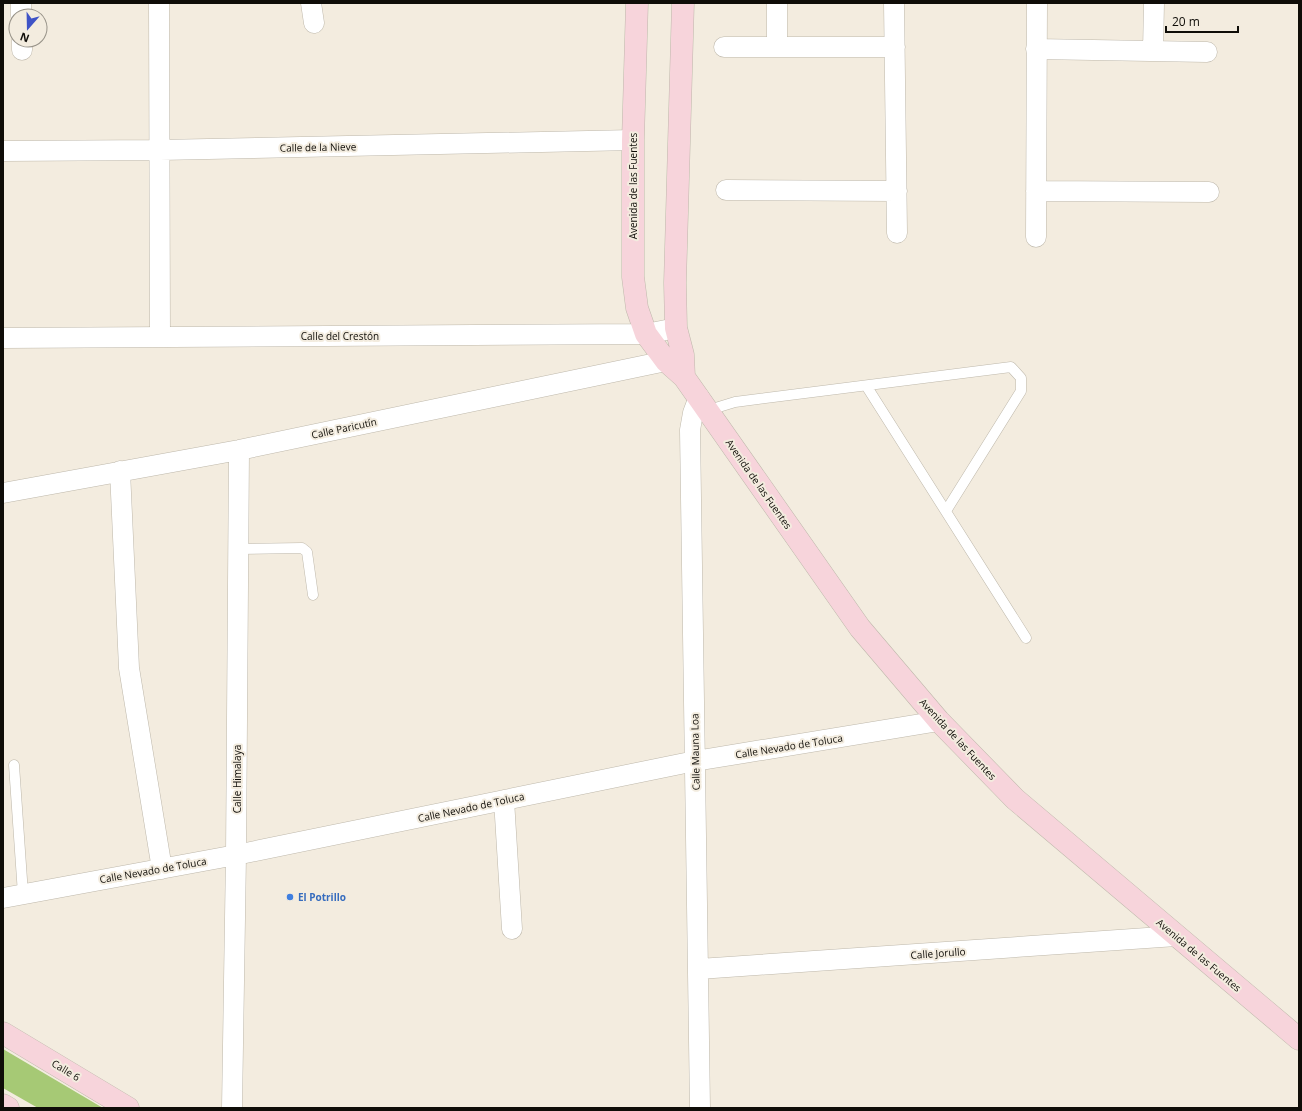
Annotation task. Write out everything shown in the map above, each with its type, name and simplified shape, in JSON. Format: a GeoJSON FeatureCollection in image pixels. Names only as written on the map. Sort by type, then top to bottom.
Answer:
{"type":"FeatureCollection","features":[{"type":"Feature","properties":{"kind":"main road","name":"Avenida de las Fuentes"},"geometry":{"type":"LineString","coordinates":[[637,3],[633,140],[633,277],[637,308],[646,334],[674,358],[684,377],[860,628],[939,721],[1015,800],[1299,1039]]}},
{"type":"Feature","properties":{"kind":"main road","name":"Avenida de las Fuentes"},"geometry":{"type":"LineString","coordinates":[[674,358],[676,328],[675,283],[683,3]]}},
{"type":"Feature","properties":{"kind":"main road","name":"Calle 6"},"geometry":{"type":"LineString","coordinates":[[3,1033],[128,1108]]}},
{"type":"Feature","properties":{"kind":"main road"},"geometry":{"type":"LineString","coordinates":[[3,1105],[8,1108]]}},
{"type":"Feature","properties":{"kind":"street"},"geometry":{"type":"LineString","coordinates":[[159,3],[160,336]]}},
{"type":"Feature","properties":{"kind":"street"},"geometry":{"type":"LineString","coordinates":[[311,3],[314,23]]}},
{"type":"Feature","properties":{"kind":"street"},"geometry":{"type":"LineString","coordinates":[[777,3],[777,47]]}},
{"type":"Feature","properties":{"kind":"street"},"geometry":{"type":"LineString","coordinates":[[894,3],[897,233]]}},
{"type":"Feature","properties":{"kind":"street"},"geometry":{"type":"LineString","coordinates":[[1036,237],[1037,3]]}},
{"type":"Feature","properties":{"kind":"street"},"geometry":{"type":"LineString","coordinates":[[1154,3],[1154,51]]}},
{"type":"Feature","properties":{"kind":"street"},"geometry":{"type":"LineString","coordinates":[[724,47],[895,47]]}},
{"type":"Feature","properties":{"kind":"street"},"geometry":{"type":"LineString","coordinates":[[1036,49],[1207,52]]}},
{"type":"Feature","properties":{"kind":"street","name":"Calle de la Nieve"},"geometry":{"type":"LineString","coordinates":[[3,151],[160,150],[633,140]]}},
{"type":"Feature","properties":{"kind":"street"},"geometry":{"type":"LineString","coordinates":[[726,190],[897,191]]}},
{"type":"Feature","properties":{"kind":"street"},"geometry":{"type":"LineString","coordinates":[[1036,192],[1209,192]]}},
{"type":"Feature","properties":{"kind":"street","name":"Calle del Crestón"},"geometry":{"type":"LineString","coordinates":[[3,338],[646,334],[676,328]]}},
{"type":"Feature","properties":{"kind":"street","name":"Calle Paricutín"},"geometry":{"type":"LineString","coordinates":[[3,493],[239,450],[674,358]]}},
{"type":"Feature","properties":{"kind":"street","name":"Calle Mauna Loa"},"geometry":{"type":"LineString","coordinates":[[700,1108],[690,430],[693,414],[704,404]]}},
{"type":"Feature","properties":{"kind":"street","name":"Calle Himalaya"},"geometry":{"type":"LineString","coordinates":[[232,1108],[236,855],[239,450]]}},
{"type":"Feature","properties":{"kind":"street"},"geometry":{"type":"LineString","coordinates":[[120,471],[129,668],[162,869]]}},
{"type":"Feature","properties":{"kind":"street","name":"Calle Nevado de Toluca"},"geometry":{"type":"LineString","coordinates":[[3,898],[236,855],[695,761],[939,721]]}},
{"type":"Feature","properties":{"kind":"street"},"geometry":{"type":"LineString","coordinates":[[504,800],[512,930]]}},
{"type":"Feature","properties":{"kind":"street","name":"Calle Jorullo"},"geometry":{"type":"LineString","coordinates":[[699,969],[1176,936]]}},
{"type":"Feature","properties":{"kind":"lane"},"geometry":{"type":"LineString","coordinates":[[704,404],[735,402],[867,387],[1011,367],[1020,378],[1021,391],[946,511]]}},
{"type":"Feature","properties":{"kind":"lane"},"geometry":{"type":"LineString","coordinates":[[867,387],[1026,638]]}},
{"type":"Feature","properties":{"kind":"lane"},"geometry":{"type":"LineString","coordinates":[[238,549],[302,548],[307,552],[313,595]]}},
{"type":"Feature","properties":{"kind":"lane"},"geometry":{"type":"LineString","coordinates":[[14,765],[23,894]]}},
{"type":"Feature","properties":{"kind":"green space"},"geometry":{"type":"Polygon","coordinates":[[[3,1049],[103,1108],[38,1108],[3,1088],[3,1049]]]}},
{"type":"Feature","properties":{"kind":"place","name":"El Potrillo"},"geometry":{"type":"Point","coordinates":[290,897]}}]}
